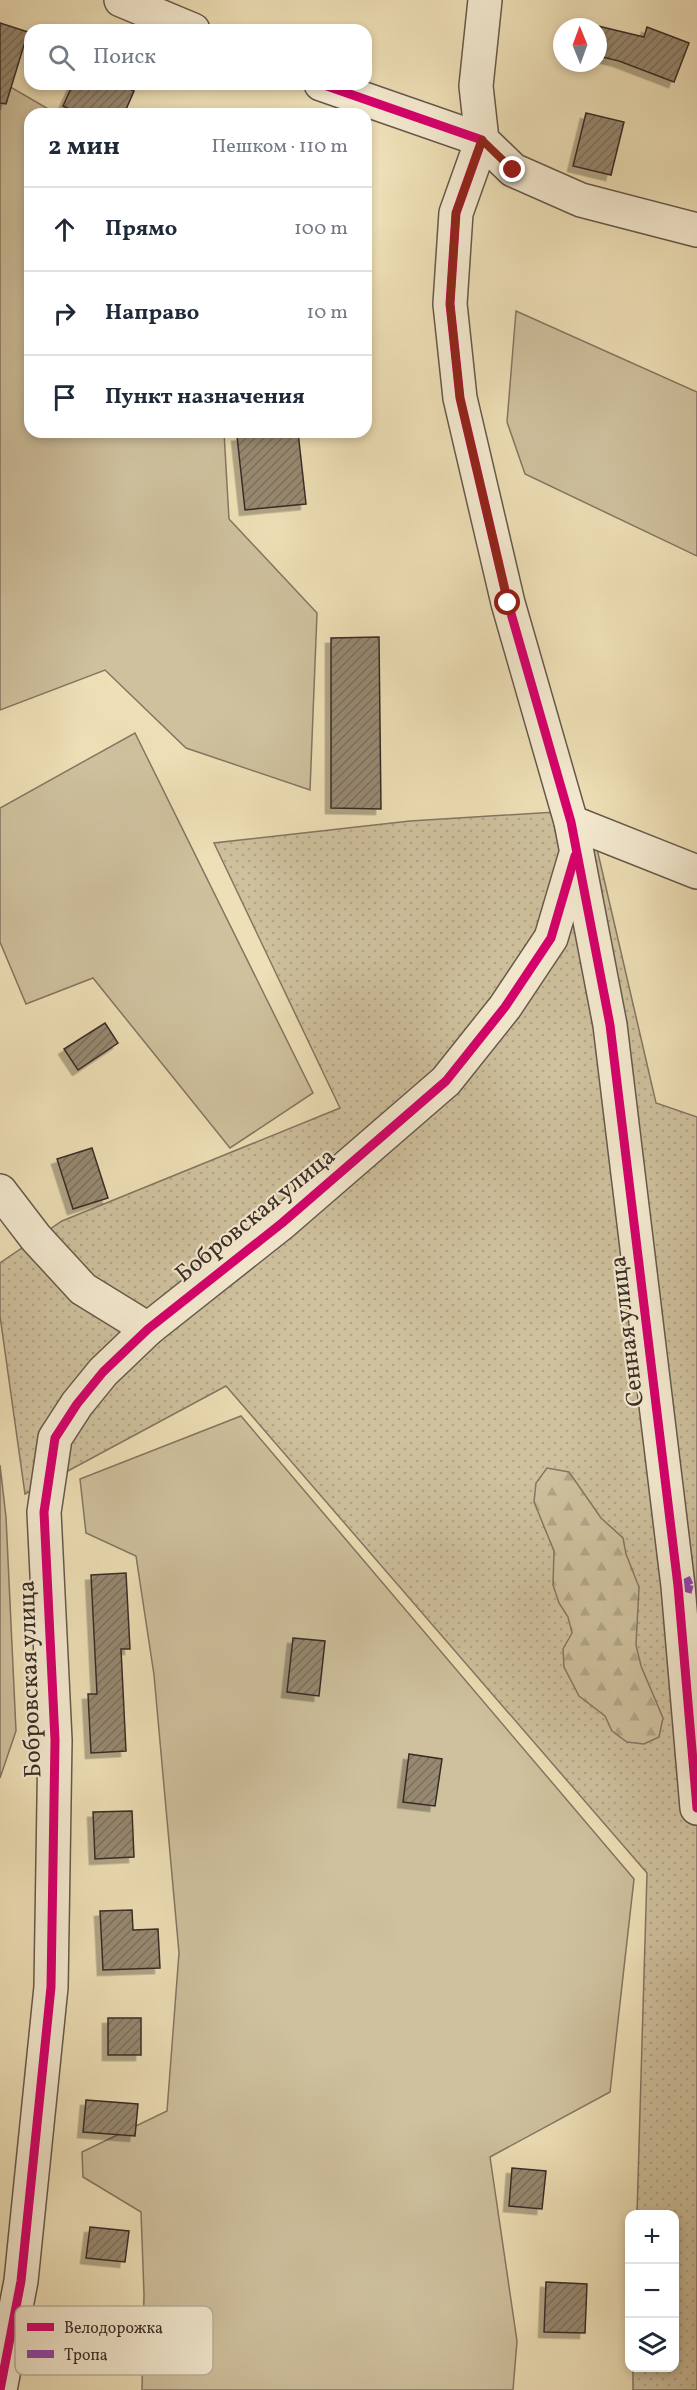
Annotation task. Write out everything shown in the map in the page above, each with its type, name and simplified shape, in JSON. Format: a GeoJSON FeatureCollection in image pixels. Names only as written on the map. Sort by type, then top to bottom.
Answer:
{"type":"FeatureCollection","features":[{"type":"Feature","properties":{"kind":"street"},"geometry":{"type":"LineString","coordinates":[[121,0],[179,24]]}},
{"type":"Feature","properties":{"kind":"street"},"geometry":{"type":"LineString","coordinates":[[482,140],[476,86],[485,0]]}},
{"type":"Feature","properties":{"kind":"street"},"geometry":{"type":"LineString","coordinates":[[338,90],[482,140],[513,170],[581,200],[697,230]]}},
{"type":"Feature","properties":{"kind":"street","name":"Сенная улица"},"geometry":{"type":"LineString","coordinates":[[482,140],[456,213],[450,304],[460,398],[508,603],[573,837],[610,1025],[678,1586],[697,1808]]}},
{"type":"Feature","properties":{"kind":"street"},"geometry":{"type":"LineString","coordinates":[[573,837],[697,872]]}},
{"type":"Feature","properties":{"kind":"street","name":"Бобровская улица"},"geometry":{"type":"LineString","coordinates":[[16,2306],[21,2281],[51,1987],[55,1740],[44,1512],[55,1438],[77,1404],[103,1372],[148,1329],[282,1223],[447,1081],[552,938],[573,837]]}},
{"type":"Feature","properties":{"kind":"street"},"geometry":{"type":"LineString","coordinates":[[0,1191],[36,1238],[82,1289],[148,1329]]}},
{"type":"Feature","properties":{"kind":"street","name":"Бобровская улица"},"geometry":{"type":"LineString","coordinates":[[0,2390],[15,2312]]}},
{"type":"Feature","properties":{"kind":"green space"},"geometry":{"type":"Polygon","coordinates":[[[0,81],[47,108],[24,108],[24,438],[224,438],[229,519],[317,613],[310,790],[186,748],[105,670],[0,710],[0,81]]]}},
{"type":"Feature","properties":{"kind":"green space"},"geometry":{"type":"Polygon","coordinates":[[[516,311],[697,392],[697,556],[525,474],[507,422],[516,311]]]}},
{"type":"Feature","properties":{"kind":"green space"},"geometry":{"type":"Polygon","coordinates":[[[135,733],[313,1093],[230,1148],[93,978],[26,1004],[0,942],[0,808],[135,733]]]}},
{"type":"Feature","properties":{"kind":"green space"},"geometry":{"type":"Polygon","coordinates":[[[588,810],[656,1103],[697,1117],[697,2390],[633,2390],[633,2372],[679,2372],[679,2210],[637,2210],[647,1873],[226,1386],[25,1494],[0,1316],[0,1263],[62,1221],[340,1108],[214,843],[410,821],[588,810]]]}},
{"type":"Feature","properties":{"kind":"green space"},"geometry":{"type":"Polygon","coordinates":[[[241,1416],[634,1879],[610,2092],[490,2157],[517,2341],[513,2390],[142,2390],[142,2375],[213,2375],[213,2306],[144,2306],[141,2212],[83,2177],[82,2152],[167,2111],[179,1953],[154,1675],[136,1556],[86,1533],[80,1479],[241,1416]]]}},
{"type":"Feature","properties":{"kind":"green space"},"geometry":{"type":"Polygon","coordinates":[[[0,1465],[6,1517],[16,1731],[0,1778],[0,1465]]]}},
{"type":"Feature","properties":{"kind":"green space"},"geometry":{"type":"Polygon","coordinates":[[[547,1468],[569,1472],[601,1518],[623,1538],[626,1554],[639,1587],[636,1645],[641,1666],[663,1718],[659,1737],[644,1744],[627,1742],[612,1731],[605,1716],[579,1696],[564,1667],[563,1649],[572,1633],[568,1617],[559,1603],[553,1585],[554,1551],[534,1502],[536,1483],[547,1468]]]}},
{"type":"Feature","properties":{"kind":"building"},"geometry":{"type":"Polygon","coordinates":[[[0,23],[24,31],[24,45],[6,104],[0,103],[0,23]]]}},
{"type":"Feature","properties":{"kind":"building"},"geometry":{"type":"Polygon","coordinates":[[[647,27],[689,43],[674,82],[607,58],[607,28],[644,37],[647,27]]]}},
{"type":"Feature","properties":{"kind":"building"},"geometry":{"type":"Polygon","coordinates":[[[70,90],[134,91],[127,108],[68,108],[63,106],[70,90]]]}},
{"type":"Feature","properties":{"kind":"building"},"geometry":{"type":"Polygon","coordinates":[[[586,113],[624,122],[611,175],[573,166],[586,113]]]}},
{"type":"Feature","properties":{"kind":"building"},"geometry":{"type":"Polygon","coordinates":[[[237,438],[299,438],[306,504],[245,510],[237,438]]]}},
{"type":"Feature","properties":{"kind":"building"},"geometry":{"type":"Polygon","coordinates":[[[379,637],[381,809],[331,808],[331,638],[379,637]]]}},
{"type":"Feature","properties":{"kind":"building"},"geometry":{"type":"Polygon","coordinates":[[[105,1023],[118,1043],[78,1070],[64,1049],[105,1023]]]}},
{"type":"Feature","properties":{"kind":"building"},"geometry":{"type":"Polygon","coordinates":[[[92,1148],[108,1198],[73,1209],[57,1159],[92,1148]]]}},
{"type":"Feature","properties":{"kind":"building"},"geometry":{"type":"Polygon","coordinates":[[[126,1573],[130,1649],[121,1649],[126,1751],[91,1753],[88,1694],[97,1694],[91,1575],[126,1573]]]}},
{"type":"Feature","properties":{"kind":"building"},"geometry":{"type":"Polygon","coordinates":[[[293,1638],[325,1641],[319,1696],[287,1692],[293,1638]]]}},
{"type":"Feature","properties":{"kind":"building"},"geometry":{"type":"Polygon","coordinates":[[[409,1754],[442,1759],[435,1806],[403,1802],[409,1754]]]}},
{"type":"Feature","properties":{"kind":"building"},"geometry":{"type":"Polygon","coordinates":[[[132,1811],[134,1857],[95,1859],[93,1812],[132,1811]]]}},
{"type":"Feature","properties":{"kind":"building"},"geometry":{"type":"Polygon","coordinates":[[[132,1910],[133,1930],[158,1929],[160,1968],[103,1970],[100,1911],[132,1910]]]}},
{"type":"Feature","properties":{"kind":"building"},"geometry":{"type":"Polygon","coordinates":[[[108,2018],[141,2018],[141,2055],[108,2055],[108,2018]]]}},
{"type":"Feature","properties":{"kind":"building"},"geometry":{"type":"Polygon","coordinates":[[[86,2100],[138,2104],[135,2136],[83,2132],[86,2100]]]}},
{"type":"Feature","properties":{"kind":"building"},"geometry":{"type":"Polygon","coordinates":[[[512,2168],[546,2171],[542,2209],[509,2206],[512,2168]]]}},
{"type":"Feature","properties":{"kind":"building"},"geometry":{"type":"Polygon","coordinates":[[[90,2227],[129,2231],[125,2262],[86,2258],[90,2227]]]}},
{"type":"Feature","properties":{"kind":"building"},"geometry":{"type":"Polygon","coordinates":[[[546,2282],[587,2284],[585,2333],[544,2332],[546,2282]]]}},
{"type":"Feature","properties":{"kind":"marked path"},"geometry":{"type":"LineString","coordinates":[[678,1586],[697,1577]]}},
{"type":"Feature","properties":{"kind":"marked path"},"geometry":{"type":"LineString","coordinates":[[678,1586],[697,1591]]}},
{"type":"Feature","properties":{"kind":"cycle path"},"geometry":{"type":"LineString","coordinates":[[338,90],[482,140],[456,213],[450,304],[460,398],[508,603],[571,822],[610,1025],[678,1586],[697,1808]]}},
{"type":"Feature","properties":{"kind":"cycle path"},"geometry":{"type":"LineString","coordinates":[[16,2306],[21,2281],[51,1987],[55,1740],[44,1512],[55,1438],[77,1404],[103,1372],[148,1329],[282,1223],[446,1081],[505,1007],[551,938],[575,856]]}},
{"type":"Feature","properties":{"kind":"cycle path"},"geometry":{"type":"LineString","coordinates":[[0,2390],[15,2312]]}},
{"type":"Feature","properties":{"kind":"route"},"geometry":{"type":"LineString","coordinates":[[508,603],[460,398],[450,304],[456,213],[482,140],[513,170]]}}]}
